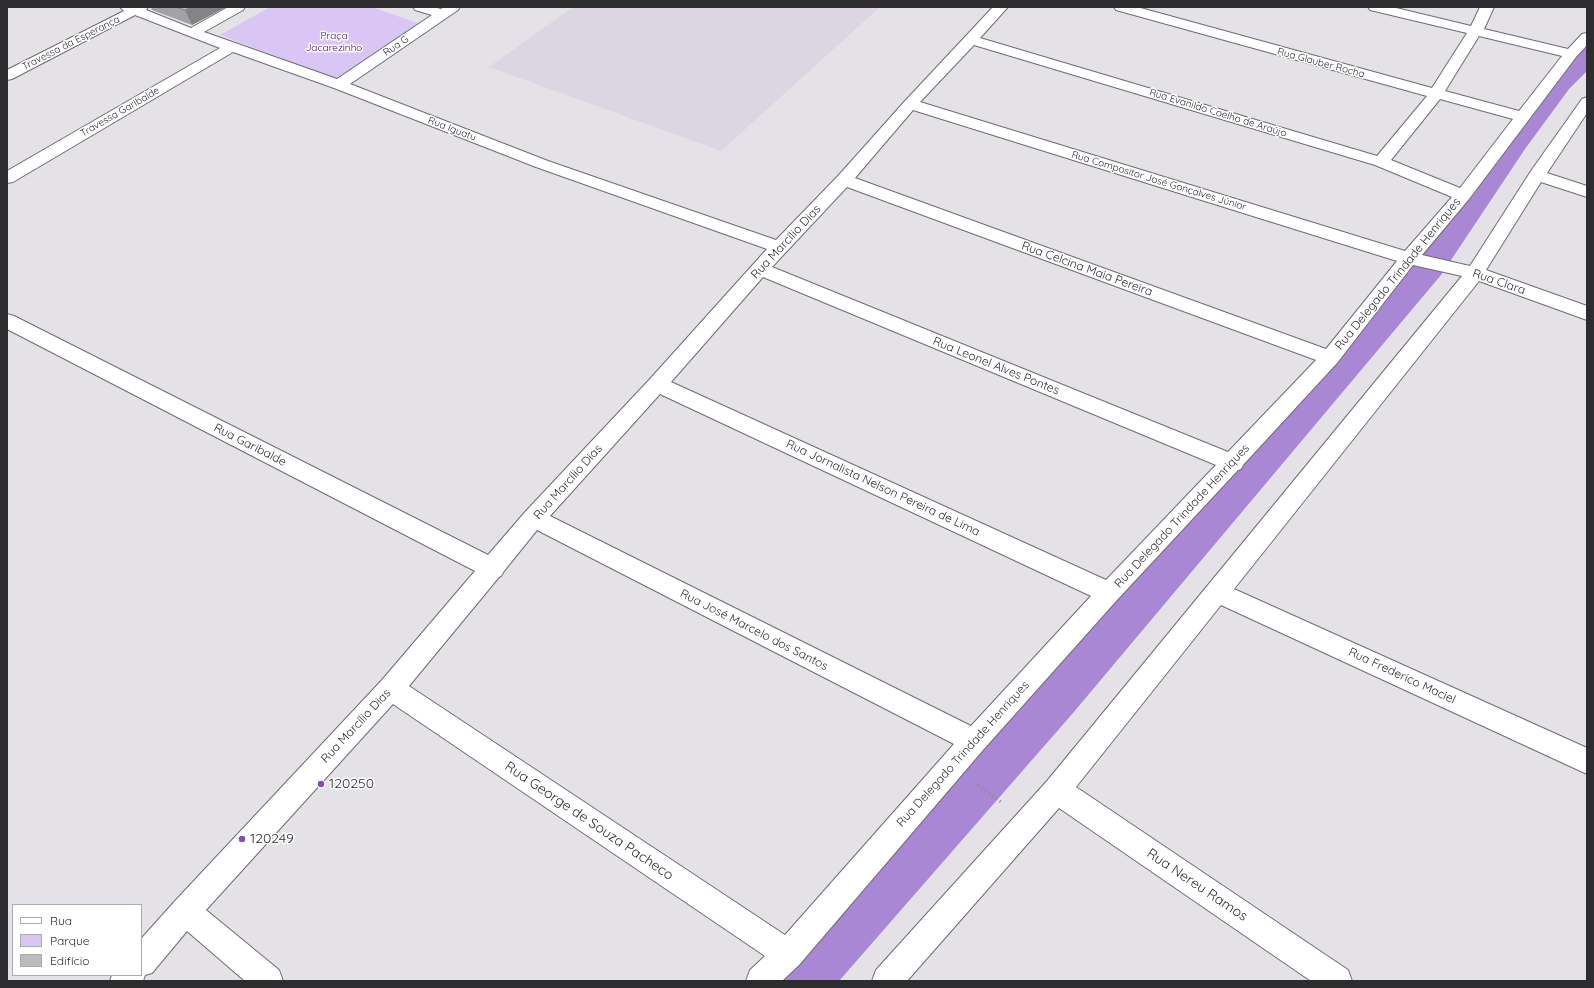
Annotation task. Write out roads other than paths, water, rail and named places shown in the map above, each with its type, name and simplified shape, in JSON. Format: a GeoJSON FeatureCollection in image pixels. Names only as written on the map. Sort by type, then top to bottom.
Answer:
{"type":"FeatureCollection","features":[{"type":"Feature","properties":{"kind":"street"},"geometry":{"type":"LineString","coordinates":[[192,33],[238,7]]}},
{"type":"Feature","properties":{"kind":"street"},"geometry":{"type":"LineString","coordinates":[[420,7],[448,10]]}},
{"type":"Feature","properties":{"kind":"street","name":"Rua Marcílio Dias"},"geometry":{"type":"LineString","coordinates":[[142,961],[185,911],[391,688],[493,569],[534,518],[657,384],[779,247],[844,180],[910,104],[1001,7]]}},
{"type":"Feature","properties":{"kind":"street","name":"Rua Glauber Rocha"},"geometry":{"type":"LineString","coordinates":[[1121,7],[1522,118]]}},
{"type":"Feature","properties":{"kind":"street"},"geometry":{"type":"LineString","coordinates":[[1375,7],[1571,54]]}},
{"type":"Feature","properties":{"kind":"street"},"geometry":{"type":"LineString","coordinates":[[1381,162],[1436,94],[1475,32],[1486,7]]}},
{"type":"Feature","properties":{"kind":"street","name":"Rua Iguatu"},"geometry":{"type":"LineString","coordinates":[[134,8],[192,33],[339,85],[542,164],[779,247]]}},
{"type":"Feature","properties":{"kind":"street","name":"Travessa da Esperança"},"geometry":{"type":"LineString","coordinates":[[7,76],[134,8]]}},
{"type":"Feature","properties":{"kind":"street","name":"Rua G"},"geometry":{"type":"LineString","coordinates":[[339,85],[448,10]]}},
{"type":"Feature","properties":{"kind":"street","name":"Rua Delegado Trindade Henriques"},"geometry":{"type":"LineString","coordinates":[[761,981],[788,954],[974,741],[1109,593],[1330,358],[1416,259],[1571,54],[1587,38]]}},
{"type":"Feature","properties":{"kind":"street","name":"Rua Evanildo Coelho de Araújo"},"geometry":{"type":"LineString","coordinates":[[970,39],[1381,162],[1463,195]]}},
{"type":"Feature","properties":{"kind":"street","name":"Travessa Garibalde"},"geometry":{"type":"LineString","coordinates":[[7,178],[232,47]]}},
{"type":"Feature","properties":{"kind":"street"},"geometry":{"type":"LineString","coordinates":[[887,981],[1057,790],[1475,273],[1537,175],[1587,102]]}},
{"type":"Feature","properties":{"kind":"street","name":"Rua Compositor José Gonçalves Júnior"},"geometry":{"type":"LineString","coordinates":[[910,104],[1416,259]]}},
{"type":"Feature","properties":{"kind":"street"},"geometry":{"type":"LineString","coordinates":[[1537,175],[1587,192]]}},
{"type":"Feature","properties":{"kind":"street","name":"Rua Celcina Maia Pereira"},"geometry":{"type":"LineString","coordinates":[[844,180],[1330,358]]}},
{"type":"Feature","properties":{"kind":"street","name":"Rua Clara"},"geometry":{"type":"LineString","coordinates":[[1416,259],[1475,273],[1587,313]]}},
{"type":"Feature","properties":{"kind":"street","name":"Rua Leonel Alves Pontes"},"geometry":{"type":"LineString","coordinates":[[760,269],[1233,462]]}},
{"type":"Feature","properties":{"kind":"street","name":"Rua Garibalde"},"geometry":{"type":"LineString","coordinates":[[7,321],[493,569]]}},
{"type":"Feature","properties":{"kind":"street","name":"Rua Jornalista Nelson Pereira de Lima"},"geometry":{"type":"LineString","coordinates":[[657,384],[1109,593]]}},
{"type":"Feature","properties":{"kind":"street","name":"Rua José Marcelo dos Santos"},"geometry":{"type":"LineString","coordinates":[[534,518],[974,741]]}},
{"type":"Feature","properties":{"kind":"street","name":"Rua Frederico Maciel"},"geometry":{"type":"LineString","coordinates":[[1217,592],[1587,761]]}},
{"type":"Feature","properties":{"kind":"street","name":"Rua George de Souza Pacheco"},"geometry":{"type":"LineString","coordinates":[[391,688],[788,954]]}},
{"type":"Feature","properties":{"kind":"street","name":"Rua Nereu Ramos"},"geometry":{"type":"LineString","coordinates":[[1057,790],[1337,981]]}},
{"type":"Feature","properties":{"kind":"street"},"geometry":{"type":"LineString","coordinates":[[185,911],[268,981]]}},
{"type":"Feature","properties":{"kind":"waterway"},"geometry":{"type":"LineString","coordinates":[[804,981],[1057,698],[1430,267],[1513,145],[1560,83],[1587,56]]}},
{"type":"Feature","properties":{"kind":"place","name":"120250"},"geometry":{"type":"Point","coordinates":[321,784]}},
{"type":"Feature","properties":{"kind":"place","name":"120249"},"geometry":{"type":"Point","coordinates":[242,839]}},
{"type":"Feature","properties":{"kind":"park label","name":"Praça Jacarezinho"},"geometry":{"type":"Point","coordinates":[334,42]}}]}
